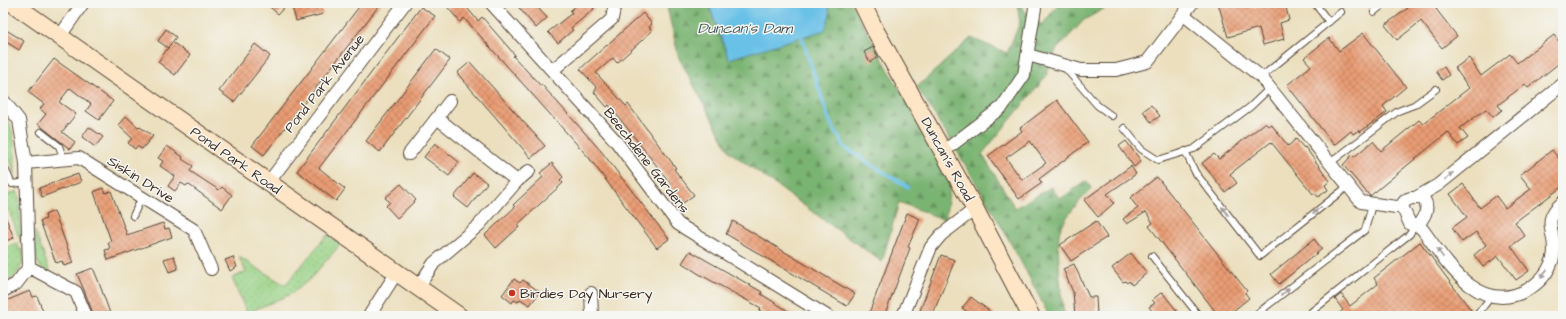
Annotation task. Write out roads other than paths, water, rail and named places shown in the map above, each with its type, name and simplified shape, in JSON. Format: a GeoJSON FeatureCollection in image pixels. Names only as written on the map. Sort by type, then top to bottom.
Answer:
{"type":"FeatureCollection","features":[{"type":"Feature","properties":{"kind":"main road","name":"Pond Park Road"},"geometry":{"type":"LineString","coordinates":[[12,3],[459,316]]}},
{"type":"Feature","properties":{"kind":"main road","name":"Duncan's Road"},"geometry":{"type":"LineString","coordinates":[[862,3],[872,24],[944,151],[1031,316]]}},
{"type":"Feature","properties":{"kind":"street"},"geometry":{"type":"LineString","coordinates":[[60,36],[83,3]]}},
{"type":"Feature","properties":{"kind":"street","name":"Pond Park Avenue"},"geometry":{"type":"LineString","coordinates":[[268,182],[405,3]]}},
{"type":"Feature","properties":{"kind":"street","name":"Beechdene Gardens"},"geometry":{"type":"LineString","coordinates":[[491,3],[615,140],[678,224],[827,316]]}},
{"type":"Feature","properties":{"kind":"street"},"geometry":{"type":"LineString","coordinates":[[553,70],[612,19],[615,3]]}},
{"type":"Feature","properties":{"kind":"street"},"geometry":{"type":"LineString","coordinates":[[944,151],[1002,107],[1024,75],[1035,8],[1034,3]]}},
{"type":"Feature","properties":{"kind":"street"},"geometry":{"type":"LineString","coordinates":[[1028,56],[1081,70],[1116,70],[1147,62],[1192,3]]}},
{"type":"Feature","properties":{"kind":"street"},"geometry":{"type":"LineString","coordinates":[[1184,15],[1261,77],[1361,202],[1372,205],[1396,207],[1402,206],[1407,200],[1417,198],[1424,199],[1427,210],[1416,226]]}},
{"type":"Feature","properties":{"kind":"street"},"geometry":{"type":"LineString","coordinates":[[1417,198],[1438,185],[1563,84]]}},
{"type":"Feature","properties":{"kind":"street"},"geometry":{"type":"LineString","coordinates":[[3,100],[20,120],[26,163],[29,267],[16,284],[3,292]]}},
{"type":"Feature","properties":{"kind":"street"},"geometry":{"type":"LineString","coordinates":[[409,154],[450,101]]}},
{"type":"Feature","properties":{"kind":"street"},"geometry":{"type":"LineString","coordinates":[[437,118],[517,181]]}},
{"type":"Feature","properties":{"kind":"street","name":"Siskin Drive"},"geometry":{"type":"LineString","coordinates":[[26,163],[79,158],[194,230],[211,269]]}},
{"type":"Feature","properties":{"kind":"street"},"geometry":{"type":"LineString","coordinates":[[418,287],[434,263],[479,225],[517,181],[529,171]]}},
{"type":"Feature","properties":{"kind":"street"},"geometry":{"type":"LineString","coordinates":[[1402,206],[1410,224],[1416,226],[1457,276],[1491,297],[1506,298],[1519,294],[1538,283],[1548,268],[1553,257],[1550,219],[1554,210],[1563,202]]}},
{"type":"Feature","properties":{"kind":"street"},"geometry":{"type":"LineString","coordinates":[[903,316],[931,247],[941,235],[975,209]]}},
{"type":"Feature","properties":{"kind":"street"},"geometry":{"type":"LineString","coordinates":[[29,267],[76,292],[86,316]]}},
{"type":"Feature","properties":{"kind":"street"},"geometry":{"type":"LineString","coordinates":[[369,316],[397,272]]}},
{"type":"Feature","properties":{"kind":"street"},"geometry":{"type":"LineString","coordinates":[[591,293],[592,316]]}},
{"type":"Feature","properties":{"kind":"lane"},"geometry":{"type":"LineString","coordinates":[[1374,12],[1385,3]]}},
{"type":"Feature","properties":{"kind":"lane"},"geometry":{"type":"LineString","coordinates":[[1316,5],[1329,22]]}},
{"type":"Feature","properties":{"kind":"lane"},"geometry":{"type":"LineString","coordinates":[[1261,77],[1341,12]]}},
{"type":"Feature","properties":{"kind":"lane"},"geometry":{"type":"LineString","coordinates":[[1062,65],[1097,105],[1112,116]]}},
{"type":"Feature","properties":{"kind":"lane"},"geometry":{"type":"LineString","coordinates":[[1124,128],[1141,149],[1158,160],[1194,149],[1250,107],[1270,88]]}},
{"type":"Feature","properties":{"kind":"lane"},"geometry":{"type":"LineString","coordinates":[[1330,163],[1398,111],[1414,105],[1436,89]]}},
{"type":"Feature","properties":{"kind":"lane"},"geometry":{"type":"LineString","coordinates":[[41,132],[59,146],[64,160]]}},
{"type":"Feature","properties":{"kind":"lane"},"geometry":{"type":"LineString","coordinates":[[1185,152],[1195,172],[1260,256],[1348,186]]}},
{"type":"Feature","properties":{"kind":"lane"},"geometry":{"type":"LineString","coordinates":[[6,171],[12,184],[26,182]]}},
{"type":"Feature","properties":{"kind":"lane"},"geometry":{"type":"LineString","coordinates":[[134,216],[142,197]]}},
{"type":"Feature","properties":{"kind":"lane"},"geometry":{"type":"LineString","coordinates":[[1254,316],[1365,230],[1372,205]]}},
{"type":"Feature","properties":{"kind":"lane"},"geometry":{"type":"LineString","coordinates":[[1306,316],[1410,234],[1416,226]]}},
{"type":"Feature","properties":{"kind":"lane"},"geometry":{"type":"LineString","coordinates":[[1152,256],[1199,316]]}},
{"type":"Feature","properties":{"kind":"lane"},"geometry":{"type":"LineString","coordinates":[[1476,316],[1491,297]]}},
{"type":"Feature","properties":{"kind":"water","name":"Duncan's Dam"},"geometry":{"type":"Polygon","coordinates":[[[708,3],[827,3],[830,14],[825,30],[729,59],[708,3]]]}},
{"type":"Feature","properties":{"kind":"waterway"},"geometry":{"type":"LineString","coordinates":[[802,38],[830,122],[845,148],[908,187]]}},
{"type":"Feature","properties":{"kind":"place","name":"Birdies Day Nursery"},"geometry":{"type":"Point","coordinates":[512,293]}}]}
